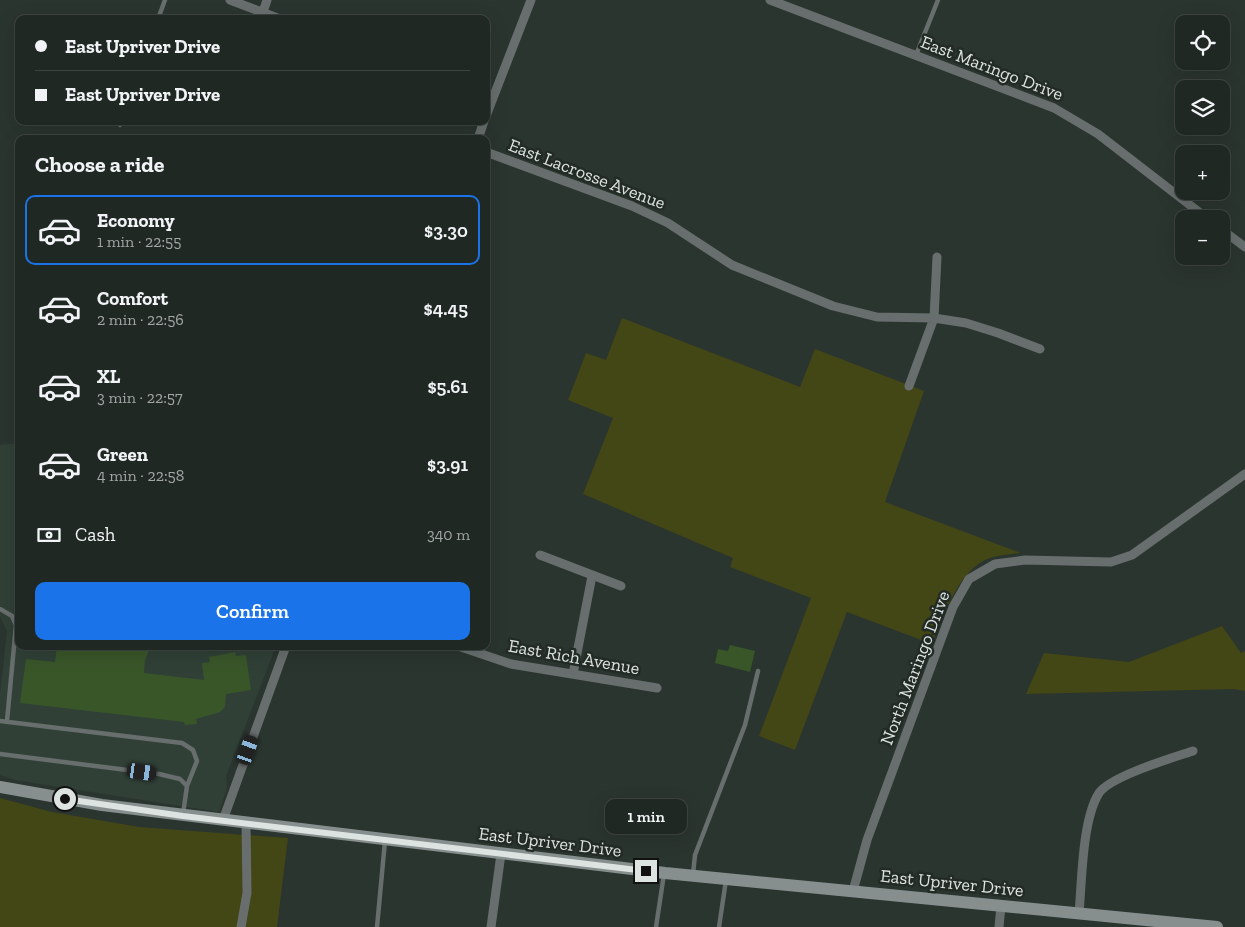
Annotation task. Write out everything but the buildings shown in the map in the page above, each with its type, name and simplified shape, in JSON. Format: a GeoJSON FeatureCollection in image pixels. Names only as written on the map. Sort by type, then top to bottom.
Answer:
{"type":"FeatureCollection","features":[{"type":"Feature","properties":{"kind":"main road","name":"East Upriver Drive"},"geometry":{"type":"LineString","coordinates":[[0,787],[102,805],[183,816],[664,873],[1079,913],[1157,924],[1217,927]]}},
{"type":"Feature","properties":{"kind":"street"},"geometry":{"type":"LineString","coordinates":[[230,0],[270,15]]}},
{"type":"Feature","properties":{"kind":"street"},"geometry":{"type":"LineString","coordinates":[[263,12],[267,0]]}},
{"type":"Feature","properties":{"kind":"street"},"geometry":{"type":"LineString","coordinates":[[490,95],[531,0]]}},
{"type":"Feature","properties":{"kind":"street","name":"East Maringo Drive"},"geometry":{"type":"LineString","coordinates":[[770,0],[1054,108],[1098,134],[1196,210]]}},
{"type":"Feature","properties":{"kind":"street","name":"East Lacrosse Avenue"},"geometry":{"type":"LineString","coordinates":[[490,153],[632,206],[668,223],[732,265],[832,306],[877,317],[934,318],[974,326],[1040,349]]}},
{"type":"Feature","properties":{"kind":"street"},"geometry":{"type":"LineString","coordinates":[[1230,235],[1245,247]]}},
{"type":"Feature","properties":{"kind":"street"},"geometry":{"type":"LineString","coordinates":[[909,386],[934,318],[937,257]]}},
{"type":"Feature","properties":{"kind":"street","name":"North Maringo Drive"},"geometry":{"type":"LineString","coordinates":[[854,891],[874,821],[954,607],[969,579],[995,564],[1017,561],[1111,562],[1132,555],[1245,474]]}},
{"type":"Feature","properties":{"kind":"street"},"geometry":{"type":"LineString","coordinates":[[540,555],[621,586]]}},
{"type":"Feature","properties":{"kind":"street"},"geometry":{"type":"LineString","coordinates":[[572,674],[592,576]]}},
{"type":"Feature","properties":{"kind":"street"},"geometry":{"type":"LineString","coordinates":[[223,820],[285,650]]}},
{"type":"Feature","properties":{"kind":"street","name":"East Rich Avenue"},"geometry":{"type":"LineString","coordinates":[[470,650],[511,664],[657,688]]}},
{"type":"Feature","properties":{"kind":"street"},"geometry":{"type":"LineString","coordinates":[[1079,913],[1088,824],[1100,792],[1122,776],[1192,751]]}},
{"type":"Feature","properties":{"kind":"street"},"geometry":{"type":"LineString","coordinates":[[240,927],[247,893],[246,823]]}},
{"type":"Feature","properties":{"kind":"street"},"geometry":{"type":"LineString","coordinates":[[491,927],[501,854]]}},
{"type":"Feature","properties":{"kind":"street"},"geometry":{"type":"LineString","coordinates":[[999,927],[1001,906]]}},
{"type":"Feature","properties":{"kind":"lane"},"geometry":{"type":"LineString","coordinates":[[159,15],[165,0]]}},
{"type":"Feature","properties":{"kind":"lane"},"geometry":{"type":"LineString","coordinates":[[916,55],[938,0]]}},
{"type":"Feature","properties":{"kind":"lane"},"geometry":{"type":"LineString","coordinates":[[0,609],[12,616],[15,623]]}},
{"type":"Feature","properties":{"kind":"lane"},"geometry":{"type":"LineString","coordinates":[[7,721],[15,634]]}},
{"type":"Feature","properties":{"kind":"lane"},"geometry":{"type":"LineString","coordinates":[[693,876],[695,855],[745,725],[758,671]]}},
{"type":"Feature","properties":{"kind":"lane"},"geometry":{"type":"LineString","coordinates":[[0,720],[182,743],[193,750],[198,761],[187,786],[183,816]]}},
{"type":"Feature","properties":{"kind":"lane"},"geometry":{"type":"LineString","coordinates":[[0,754],[160,774],[180,779],[187,786]]}},
{"type":"Feature","properties":{"kind":"lane"},"geometry":{"type":"LineString","coordinates":[[377,927],[386,840]]}},
{"type":"Feature","properties":{"kind":"lane"},"geometry":{"type":"LineString","coordinates":[[656,927],[664,873]]}},
{"type":"Feature","properties":{"kind":"lane"},"geometry":{"type":"LineString","coordinates":[[719,927],[726,879]]}},
{"type":"Feature","properties":{"kind":"shaded area"},"geometry":{"type":"Polygon","coordinates":[[[15,443],[15,650],[274,650],[226,776],[227,788],[219,812],[15,780],[0,775],[0,695],[7,631],[0,617],[0,445],[15,443]]]}},
{"type":"Feature","properties":{"kind":"green space"},"geometry":{"type":"Polygon","coordinates":[[[622,318],[800,387],[815,349],[924,391],[885,502],[1021,553],[990,558],[979,563],[969,572],[961,582],[947,608],[932,644],[847,612],[795,750],[759,736],[811,598],[730,567],[733,558],[583,494],[613,418],[568,400],[586,353],[606,360],[622,318]]]}},
{"type":"Feature","properties":{"kind":"green space"},"geometry":{"type":"Polygon","coordinates":[[[1222,626],[1241,653],[1245,651],[1245,691],[1234,689],[1026,694],[1044,653],[1129,662],[1222,626]]]}},
{"type":"Feature","properties":{"kind":"green space"},"geometry":{"type":"Polygon","coordinates":[[[0,798],[52,812],[139,827],[288,838],[277,927],[0,927],[0,798]]]}},
{"type":"Feature","properties":{"kind":"route"},"geometry":{"type":"LineString","coordinates":[[65,799],[183,816],[646,871]]}}]}
